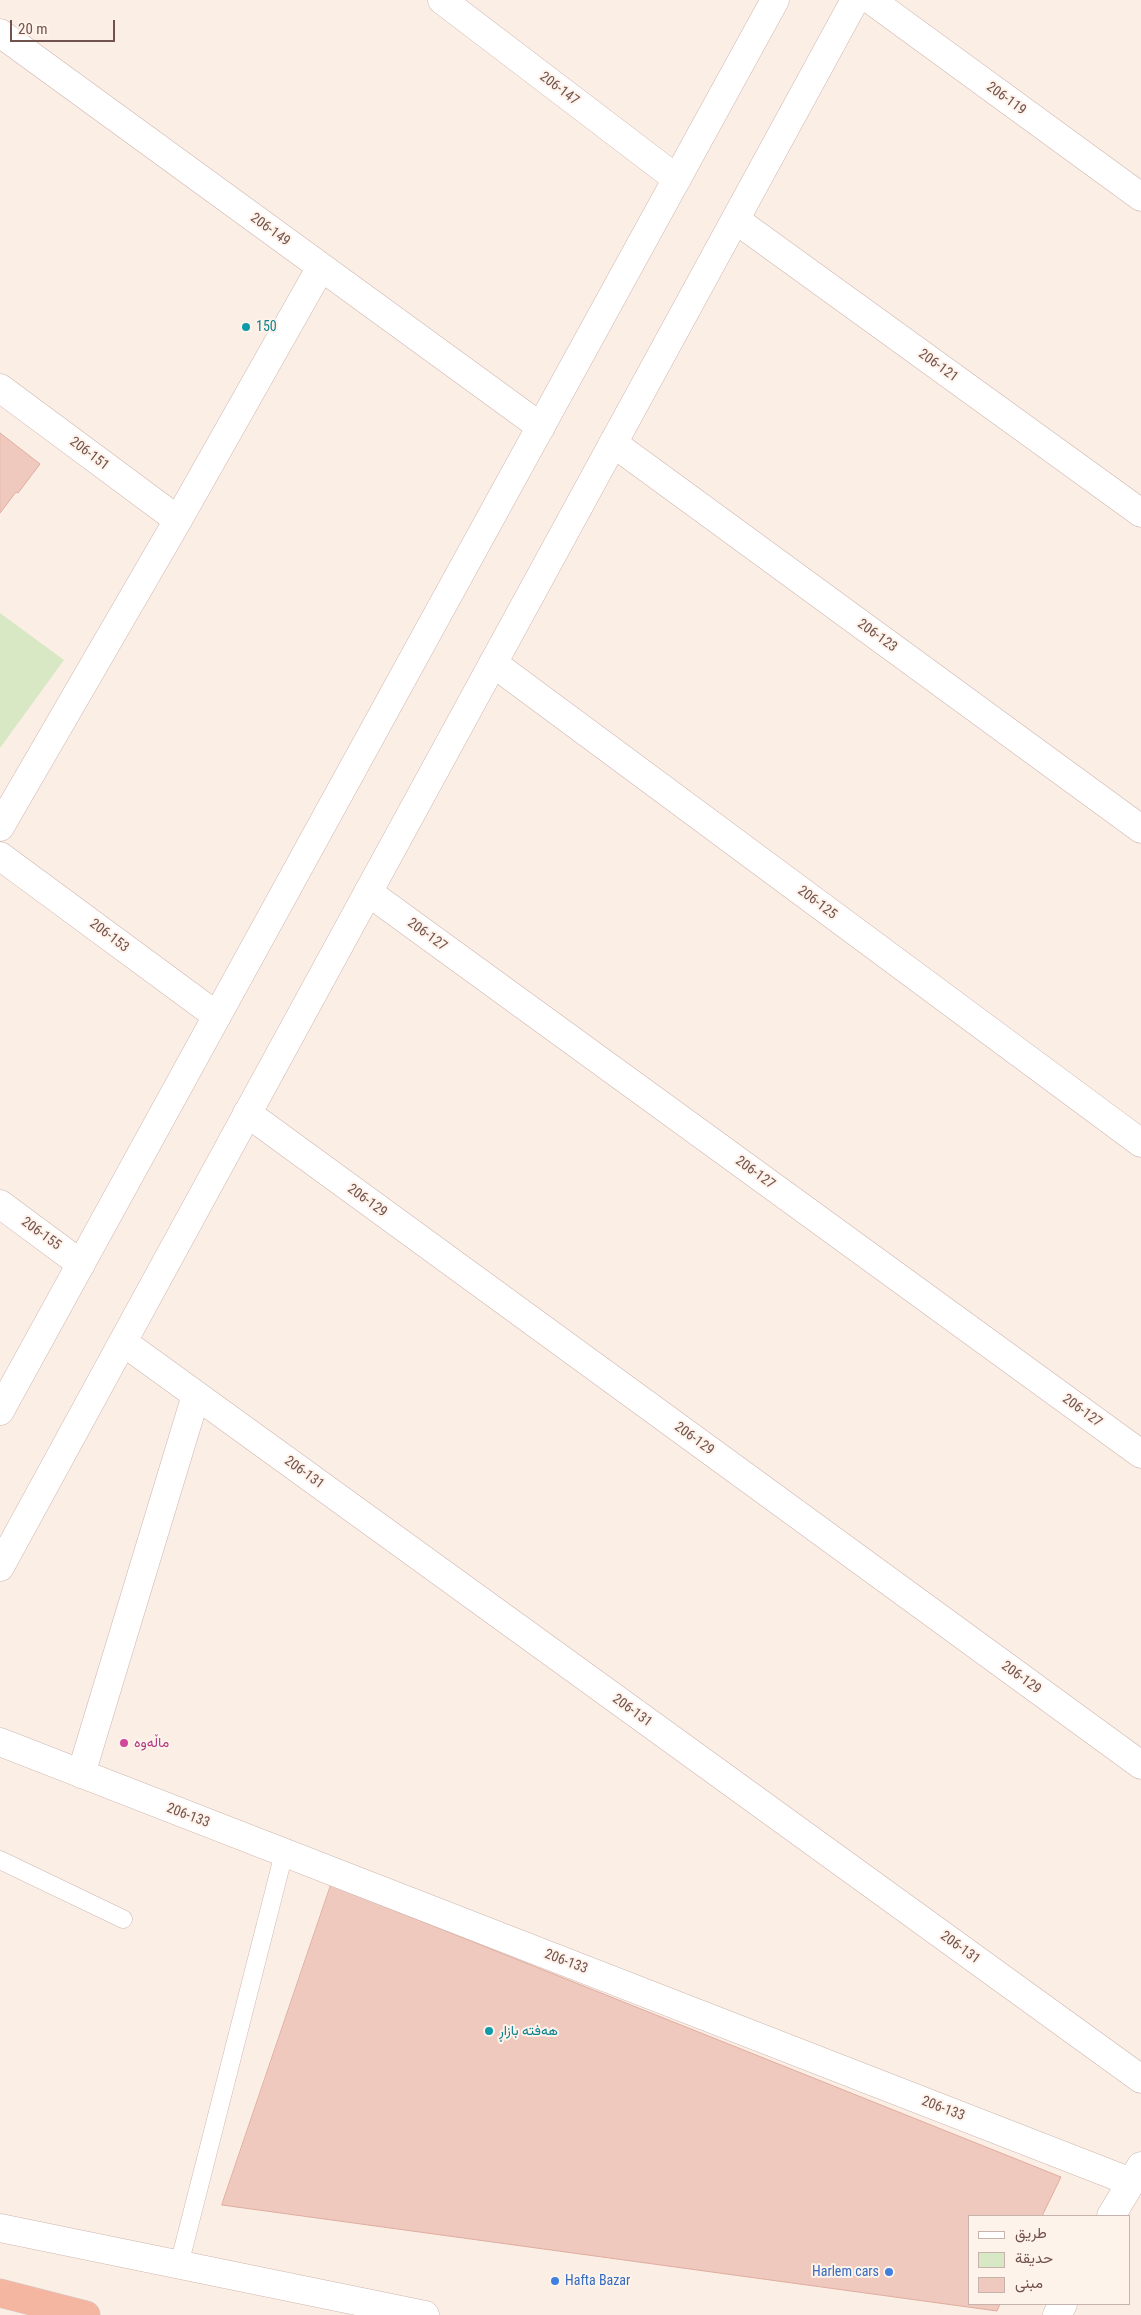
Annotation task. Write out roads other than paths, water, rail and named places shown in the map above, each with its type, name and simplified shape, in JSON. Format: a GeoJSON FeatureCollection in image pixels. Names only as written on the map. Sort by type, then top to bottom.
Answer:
{"type":"FeatureCollection","features":[{"type":"Feature","properties":{"kind":"highway"},"geometry":{"type":"LineString","coordinates":[[0,2293],[86,2315]]}},
{"type":"Feature","properties":{"kind":"street"},"geometry":{"type":"LineString","coordinates":[[0,1412],[775,0]]}},
{"type":"Feature","properties":{"kind":"street"},"geometry":{"type":"LineString","coordinates":[[0,1566],[855,0]]}},
{"type":"Feature","properties":{"kind":"street","name":"206-119"},"geometry":{"type":"LineString","coordinates":[[871,0],[1141,197]]}},
{"type":"Feature","properties":{"kind":"street","name":"206-147"},"geometry":{"type":"LineString","coordinates":[[451,3],[677,179]]}},
{"type":"Feature","properties":{"kind":"street","name":"206-149"},"geometry":{"type":"LineString","coordinates":[[0,33],[541,427]]}},
{"type":"Feature","properties":{"kind":"street","name":"206-121"},"geometry":{"type":"LineString","coordinates":[[736,220],[1141,513]]}},
{"type":"Feature","properties":{"kind":"street"},"geometry":{"type":"LineString","coordinates":[[0,826],[178,520],[321,267]]}},
{"type":"Feature","properties":{"kind":"street","name":"206-151"},"geometry":{"type":"LineString","coordinates":[[0,388],[178,520]]}},
{"type":"Feature","properties":{"kind":"street","name":"206-123"},"geometry":{"type":"LineString","coordinates":[[613,443],[1141,828]]}},
{"type":"Feature","properties":{"kind":"street","name":"206-125"},"geometry":{"type":"LineString","coordinates":[[493,663],[1141,1143]]}},
{"type":"Feature","properties":{"kind":"street","name":"206-153"},"geometry":{"type":"LineString","coordinates":[[0,856],[217,1016]]}},
{"type":"Feature","properties":{"kind":"street","name":"206-127"},"geometry":{"type":"LineString","coordinates":[[368,892],[1141,1454]]}},
{"type":"Feature","properties":{"kind":"street","name":"206-129"},"geometry":{"type":"LineString","coordinates":[[247,1113],[1141,1765]]}},
{"type":"Feature","properties":{"kind":"street","name":"206-155"},"geometry":{"type":"LineString","coordinates":[[0,1204],[81,1264]]}},
{"type":"Feature","properties":{"kind":"street","name":"206-131"},"geometry":{"type":"LineString","coordinates":[[123,1342],[1141,2079]]}},
{"type":"Feature","properties":{"kind":"street"},"geometry":{"type":"LineString","coordinates":[[81,1774],[196,1395]]}},
{"type":"Feature","properties":{"kind":"street","name":"206-133"},"geometry":{"type":"LineString","coordinates":[[0,1742],[284,1853],[1136,2174]]}},
{"type":"Feature","properties":{"kind":"street"},"geometry":{"type":"LineString","coordinates":[[1112,2215],[1136,2174]]}},
{"type":"Feature","properties":{"kind":"street"},"geometry":{"type":"LineString","coordinates":[[0,2228],[425,2315]]}},
{"type":"Feature","properties":{"kind":"lane"},"geometry":{"type":"LineString","coordinates":[[179,2265],[284,1853]]}},
{"type":"Feature","properties":{"kind":"lane"},"geometry":{"type":"LineString","coordinates":[[0,1860],[123,1919]]}},
{"type":"Feature","properties":{"kind":"place","name":"150"},"geometry":{"type":"Point","coordinates":[246,327]}},
{"type":"Feature","properties":{"kind":"place","name":"ماڵەوە"},"geometry":{"type":"Point","coordinates":[124,1743]}},
{"type":"Feature","properties":{"kind":"place","name":"هەفتە بازاڕ"},"geometry":{"type":"Point","coordinates":[489,2031]}},
{"type":"Feature","properties":{"kind":"place","name":"Harlem cars"},"geometry":{"type":"Point","coordinates":[889,2272]}},
{"type":"Feature","properties":{"kind":"place","name":"Hafta Bazar"},"geometry":{"type":"Point","coordinates":[555,2281]}}]}
